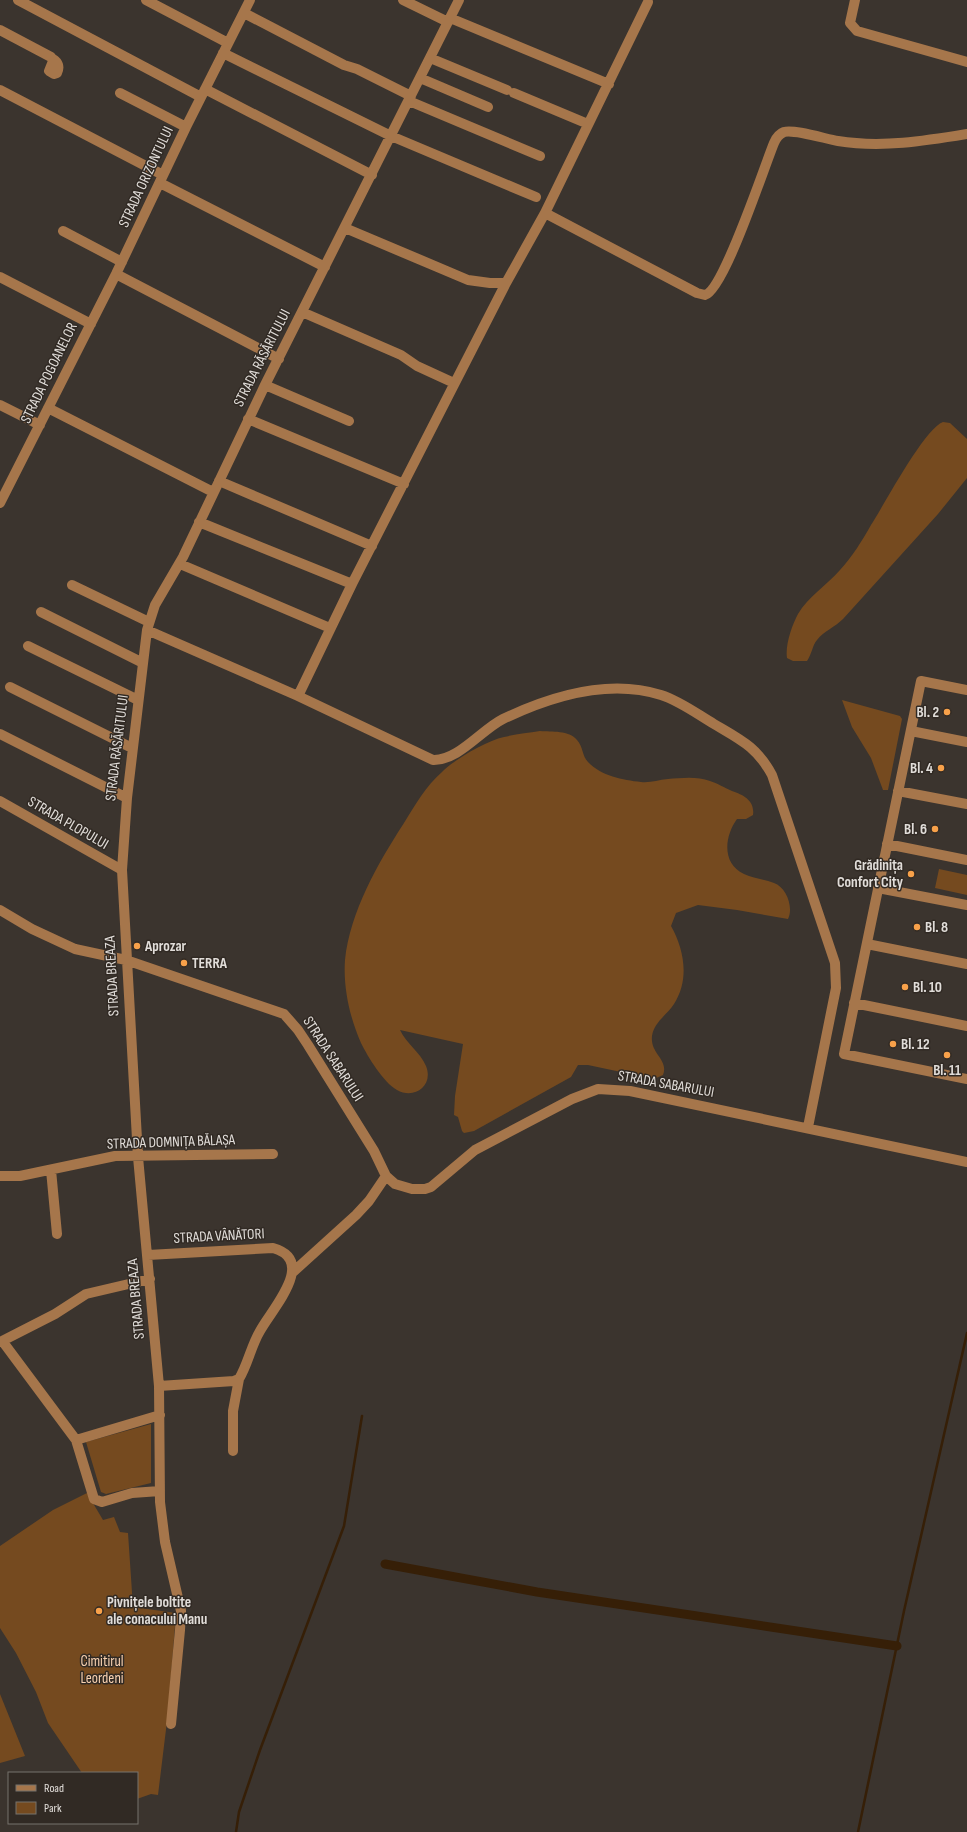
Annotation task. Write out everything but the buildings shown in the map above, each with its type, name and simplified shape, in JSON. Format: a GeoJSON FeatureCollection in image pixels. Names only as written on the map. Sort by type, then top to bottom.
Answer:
{"type":"FeatureCollection","features":[{"type":"Feature","properties":{"kind":"street"},"geometry":{"type":"LineString","coordinates":[[18,0],[203,93],[372,175]]}},
{"type":"Feature","properties":{"kind":"street"},"geometry":{"type":"LineString","coordinates":[[146,0],[228,43]]}},
{"type":"Feature","properties":{"kind":"street","name":"STRADA ORIZONTULUI"},"geometry":{"type":"LineString","coordinates":[[91,324],[186,127],[250,0]]}},
{"type":"Feature","properties":{"kind":"street"},"geometry":{"type":"LineString","coordinates":[[403,0],[609,84]]}},
{"type":"Feature","properties":{"kind":"street","name":"STRADA RĂSĂRITULUI"},"geometry":{"type":"LineString","coordinates":[[122,870],[132,748],[148,626],[159,598],[180,564],[218,481],[278,358],[372,175],[459,0]]}},
{"type":"Feature","properties":{"kind":"street"},"geometry":{"type":"LineString","coordinates":[[855,0],[850,23],[857,31],[967,62]]}},
{"type":"Feature","properties":{"kind":"street"},"geometry":{"type":"LineString","coordinates":[[298,696],[330,628],[454,383],[506,283],[545,213],[648,2]]}},
{"type":"Feature","properties":{"kind":"street"},"geometry":{"type":"LineString","coordinates":[[244,12],[344,65],[357,69],[410,99],[540,156]]}},
{"type":"Feature","properties":{"kind":"street"},"geometry":{"type":"LineString","coordinates":[[0,30],[53,59]]}},
{"type":"Feature","properties":{"kind":"street"},"geometry":{"type":"LineString","coordinates":[[223,53],[391,136],[536,197]]}},
{"type":"Feature","properties":{"kind":"street"},"geometry":{"type":"LineString","coordinates":[[430,58],[588,124]]}},
{"type":"Feature","properties":{"kind":"street"},"geometry":{"type":"LineString","coordinates":[[420,78],[488,107]]}},
{"type":"Feature","properties":{"kind":"street"},"geometry":{"type":"LineString","coordinates":[[0,90],[325,267]]}},
{"type":"Feature","properties":{"kind":"street"},"geometry":{"type":"LineString","coordinates":[[120,93],[186,127]]}},
{"type":"Feature","properties":{"kind":"street"},"geometry":{"type":"LineString","coordinates":[[545,213],[697,293],[705,295],[711,292],[727,263],[778,135],[784,132],[792,132],[838,141],[876,145],[967,134]]}},
{"type":"Feature","properties":{"kind":"street"},"geometry":{"type":"LineString","coordinates":[[345,228],[468,280],[490,284],[506,283]]}},
{"type":"Feature","properties":{"kind":"street"},"geometry":{"type":"LineString","coordinates":[[63,231],[122,262]]}},
{"type":"Feature","properties":{"kind":"street"},"geometry":{"type":"LineString","coordinates":[[116,274],[278,358]]}},
{"type":"Feature","properties":{"kind":"street","name":"STRADA POGOANELOR"},"geometry":{"type":"LineString","coordinates":[[0,277],[91,324],[0,503]]}},
{"type":"Feature","properties":{"kind":"street"},"geometry":{"type":"LineString","coordinates":[[302,312],[401,355],[417,366],[454,383]]}},
{"type":"Feature","properties":{"kind":"street"},"geometry":{"type":"LineString","coordinates":[[265,385],[349,421]]}},
{"type":"Feature","properties":{"kind":"street"},"geometry":{"type":"LineString","coordinates":[[0,405],[40,425]]}},
{"type":"Feature","properties":{"kind":"street"},"geometry":{"type":"LineString","coordinates":[[48,408],[213,492]]}},
{"type":"Feature","properties":{"kind":"street"},"geometry":{"type":"LineString","coordinates":[[248,419],[404,484]]}},
{"type":"Feature","properties":{"kind":"street"},"geometry":{"type":"LineString","coordinates":[[218,481],[372,546]]}},
{"type":"Feature","properties":{"kind":"street"},"geometry":{"type":"LineString","coordinates":[[199,522],[352,584]]}},
{"type":"Feature","properties":{"kind":"street"},"geometry":{"type":"LineString","coordinates":[[180,564],[330,628]]}},
{"type":"Feature","properties":{"kind":"street"},"geometry":{"type":"LineString","coordinates":[[72,585],[148,626],[433,760],[439,760],[451,756],[495,724],[535,705],[576,692],[609,689],[649,692],[671,699],[751,747],[766,764],[772,776],[836,963],[836,988],[808,1127]]}},
{"type":"Feature","properties":{"kind":"street"},"geometry":{"type":"LineString","coordinates":[[41,612],[143,663]]}},
{"type":"Feature","properties":{"kind":"street"},"geometry":{"type":"LineString","coordinates":[[28,646],[138,700]]}},
{"type":"Feature","properties":{"kind":"street"},"geometry":{"type":"LineString","coordinates":[[967,690],[921,681],[844,1054],[967,1079]]}},
{"type":"Feature","properties":{"kind":"street"},"geometry":{"type":"LineString","coordinates":[[10,687],[132,748]]}},
{"type":"Feature","properties":{"kind":"street"},"geometry":{"type":"LineString","coordinates":[[911,731],[967,742]]}},
{"type":"Feature","properties":{"kind":"street"},"geometry":{"type":"LineString","coordinates":[[0,734],[127,798]]}},
{"type":"Feature","properties":{"kind":"street"},"geometry":{"type":"LineString","coordinates":[[898,791],[967,804]]}},
{"type":"Feature","properties":{"kind":"street","name":"STRADA PLOPULUI"},"geometry":{"type":"LineString","coordinates":[[0,801],[122,870]]}},
{"type":"Feature","properties":{"kind":"street"},"geometry":{"type":"LineString","coordinates":[[887,844],[967,860]]}},
{"type":"Feature","properties":{"kind":"street","name":"STRADA BREAZA"},"geometry":{"type":"LineString","coordinates":[[122,870],[138,1157],[159,1386],[160,1491],[165,1542],[181,1611],[171,1724]]}},
{"type":"Feature","properties":{"kind":"street"},"geometry":{"type":"LineString","coordinates":[[878,888],[967,905]]}},
{"type":"Feature","properties":{"kind":"street","name":"STRADA SABARULUI"},"geometry":{"type":"LineString","coordinates":[[0,910],[32,929],[64,945],[126,960],[284,1014],[305,1040],[374,1151],[386,1176],[395,1184],[406,1188],[418,1189],[430,1187],[475,1150],[572,1099],[598,1090],[614,1089],[808,1127],[967,1162]]}},
{"type":"Feature","properties":{"kind":"street"},"geometry":{"type":"LineString","coordinates":[[867,944],[967,964]]}},
{"type":"Feature","properties":{"kind":"street"},"geometry":{"type":"LineString","coordinates":[[854,1003],[967,1026]]}},
{"type":"Feature","properties":{"kind":"street","name":"STRADA DOMNIȚA BĂLAȘA"},"geometry":{"type":"LineString","coordinates":[[0,1176],[20,1176],[110,1157],[273,1154]]}},
{"type":"Feature","properties":{"kind":"street"},"geometry":{"type":"LineString","coordinates":[[51,1170],[57,1234]]}},
{"type":"Feature","properties":{"kind":"street"},"geometry":{"type":"LineString","coordinates":[[233,1451],[233,1410],[239,1379],[260,1331],[289,1286],[292,1274],[356,1215],[369,1201],[386,1176]]}},
{"type":"Feature","properties":{"kind":"street","name":"STRADA VÂNĂTORI"},"geometry":{"type":"LineString","coordinates":[[148,1255],[273,1248],[285,1254],[290,1264],[292,1274]]}},
{"type":"Feature","properties":{"kind":"street"},"geometry":{"type":"LineString","coordinates":[[150,1279],[86,1294],[55,1314],[1,1342],[76,1440],[90,1490],[97,1501],[102,1502],[132,1493],[160,1491]]}},
{"type":"Feature","properties":{"kind":"street"},"geometry":{"type":"LineString","coordinates":[[159,1386],[234,1381],[239,1379]]}},
{"type":"Feature","properties":{"kind":"street"},"geometry":{"type":"LineString","coordinates":[[76,1440],[160,1415]]}},
{"type":"Feature","properties":{"kind":"green space"},"geometry":{"type":"Polygon","coordinates":[[[943,422],[950,423],[967,439],[967,478],[938,514],[843,619],[817,640],[807,661],[793,661],[787,658],[787,647],[790,635],[798,614],[807,602],[835,576],[849,560],[915,452],[935,428],[943,422]]]}},
{"type":"Feature","properties":{"kind":"green space"},"geometry":{"type":"Polygon","coordinates":[[[842,700],[900,716],[902,719],[888,790],[883,790],[871,758],[852,727],[842,700]]]}},
{"type":"Feature","properties":{"kind":"green space"},"geometry":{"type":"Polygon","coordinates":[[[540,731],[560,732],[574,737],[579,742],[588,762],[599,771],[606,774],[627,780],[644,782],[678,778],[700,778],[741,794],[748,799],[752,806],[753,815],[746,819],[737,819],[733,826],[728,842],[727,850],[729,857],[737,870],[744,874],[778,885],[788,898],[790,914],[788,919],[698,905],[676,913],[671,926],[676,935],[682,954],[684,974],[679,994],[674,1004],[655,1027],[652,1036],[654,1047],[664,1065],[663,1075],[654,1079],[588,1065],[578,1065],[571,1077],[474,1131],[464,1133],[458,1117],[454,1115],[455,1096],[463,1044],[400,1030],[426,1066],[428,1073],[427,1080],[421,1089],[410,1093],[403,1093],[397,1090],[386,1081],[376,1069],[361,1043],[348,1003],[345,981],[345,960],[348,942],[359,906],[375,871],[412,809],[431,783],[448,767],[480,746],[504,737],[540,731]]]}},
{"type":"Feature","properties":{"kind":"green space"},"geometry":{"type":"Polygon","coordinates":[[[939,869],[967,875],[967,895],[935,888],[939,869]]]}},
{"type":"Feature","properties":{"kind":"green space"},"geometry":{"type":"Polygon","coordinates":[[[151,1424],[151,1483],[106,1494],[101,1492],[86,1442],[151,1424]]]}},
{"type":"Feature","properties":{"kind":"green space","name":"Cimitirul Leordeni"},"geometry":{"type":"Polygon","coordinates":[[[87,1493],[103,1520],[114,1517],[120,1532],[128,1533],[133,1607],[176,1613],[168,1713],[158,1795],[151,1794],[138,1799],[138,1772],[81,1772],[48,1723],[36,1692],[16,1653],[0,1628],[0,1546],[53,1510],[87,1493]]]}},
{"type":"Feature","properties":{"kind":"green space"},"geometry":{"type":"Polygon","coordinates":[[[0,1694],[25,1756],[0,1763],[0,1694]]]}},
{"type":"Feature","properties":{"kind":"waterway"},"geometry":{"type":"LineString","coordinates":[[858,1832],[904,1611],[967,1333]]}},
{"type":"Feature","properties":{"kind":"waterway"},"geometry":{"type":"LineString","coordinates":[[236,1832],[239,1812],[260,1750],[344,1526],[362,1416]]}},
{"type":"Feature","properties":{"kind":"waterway"},"geometry":{"type":"LineString","coordinates":[[385,1564],[537,1592],[897,1646]]}},
{"type":"Feature","properties":{"kind":"place","name":"Bl. 2"},"geometry":{"type":"Point","coordinates":[947,712]}},
{"type":"Feature","properties":{"kind":"place","name":"Bl. 4"},"geometry":{"type":"Point","coordinates":[941,768]}},
{"type":"Feature","properties":{"kind":"place","name":"Bl. 6"},"geometry":{"type":"Point","coordinates":[935,829]}},
{"type":"Feature","properties":{"kind":"place","name":"Grădinița Confort City"},"geometry":{"type":"Point","coordinates":[911,874]}},
{"type":"Feature","properties":{"kind":"place","name":"Bl. 8"},"geometry":{"type":"Point","coordinates":[917,927]}},
{"type":"Feature","properties":{"kind":"place","name":"Aprozar"},"geometry":{"type":"Point","coordinates":[137,946]}},
{"type":"Feature","properties":{"kind":"place","name":"TERRA"},"geometry":{"type":"Point","coordinates":[184,963]}},
{"type":"Feature","properties":{"kind":"place","name":"Bl. 10"},"geometry":{"type":"Point","coordinates":[905,987]}},
{"type":"Feature","properties":{"kind":"place","name":"Bl. 12"},"geometry":{"type":"Point","coordinates":[893,1044]}},
{"type":"Feature","properties":{"kind":"place","name":"Bl. 11"},"geometry":{"type":"Point","coordinates":[947,1055]}},
{"type":"Feature","properties":{"kind":"place","name":"Pivnițele boltite ale conacului Manu"},"geometry":{"type":"Point","coordinates":[99,1611]}}]}
